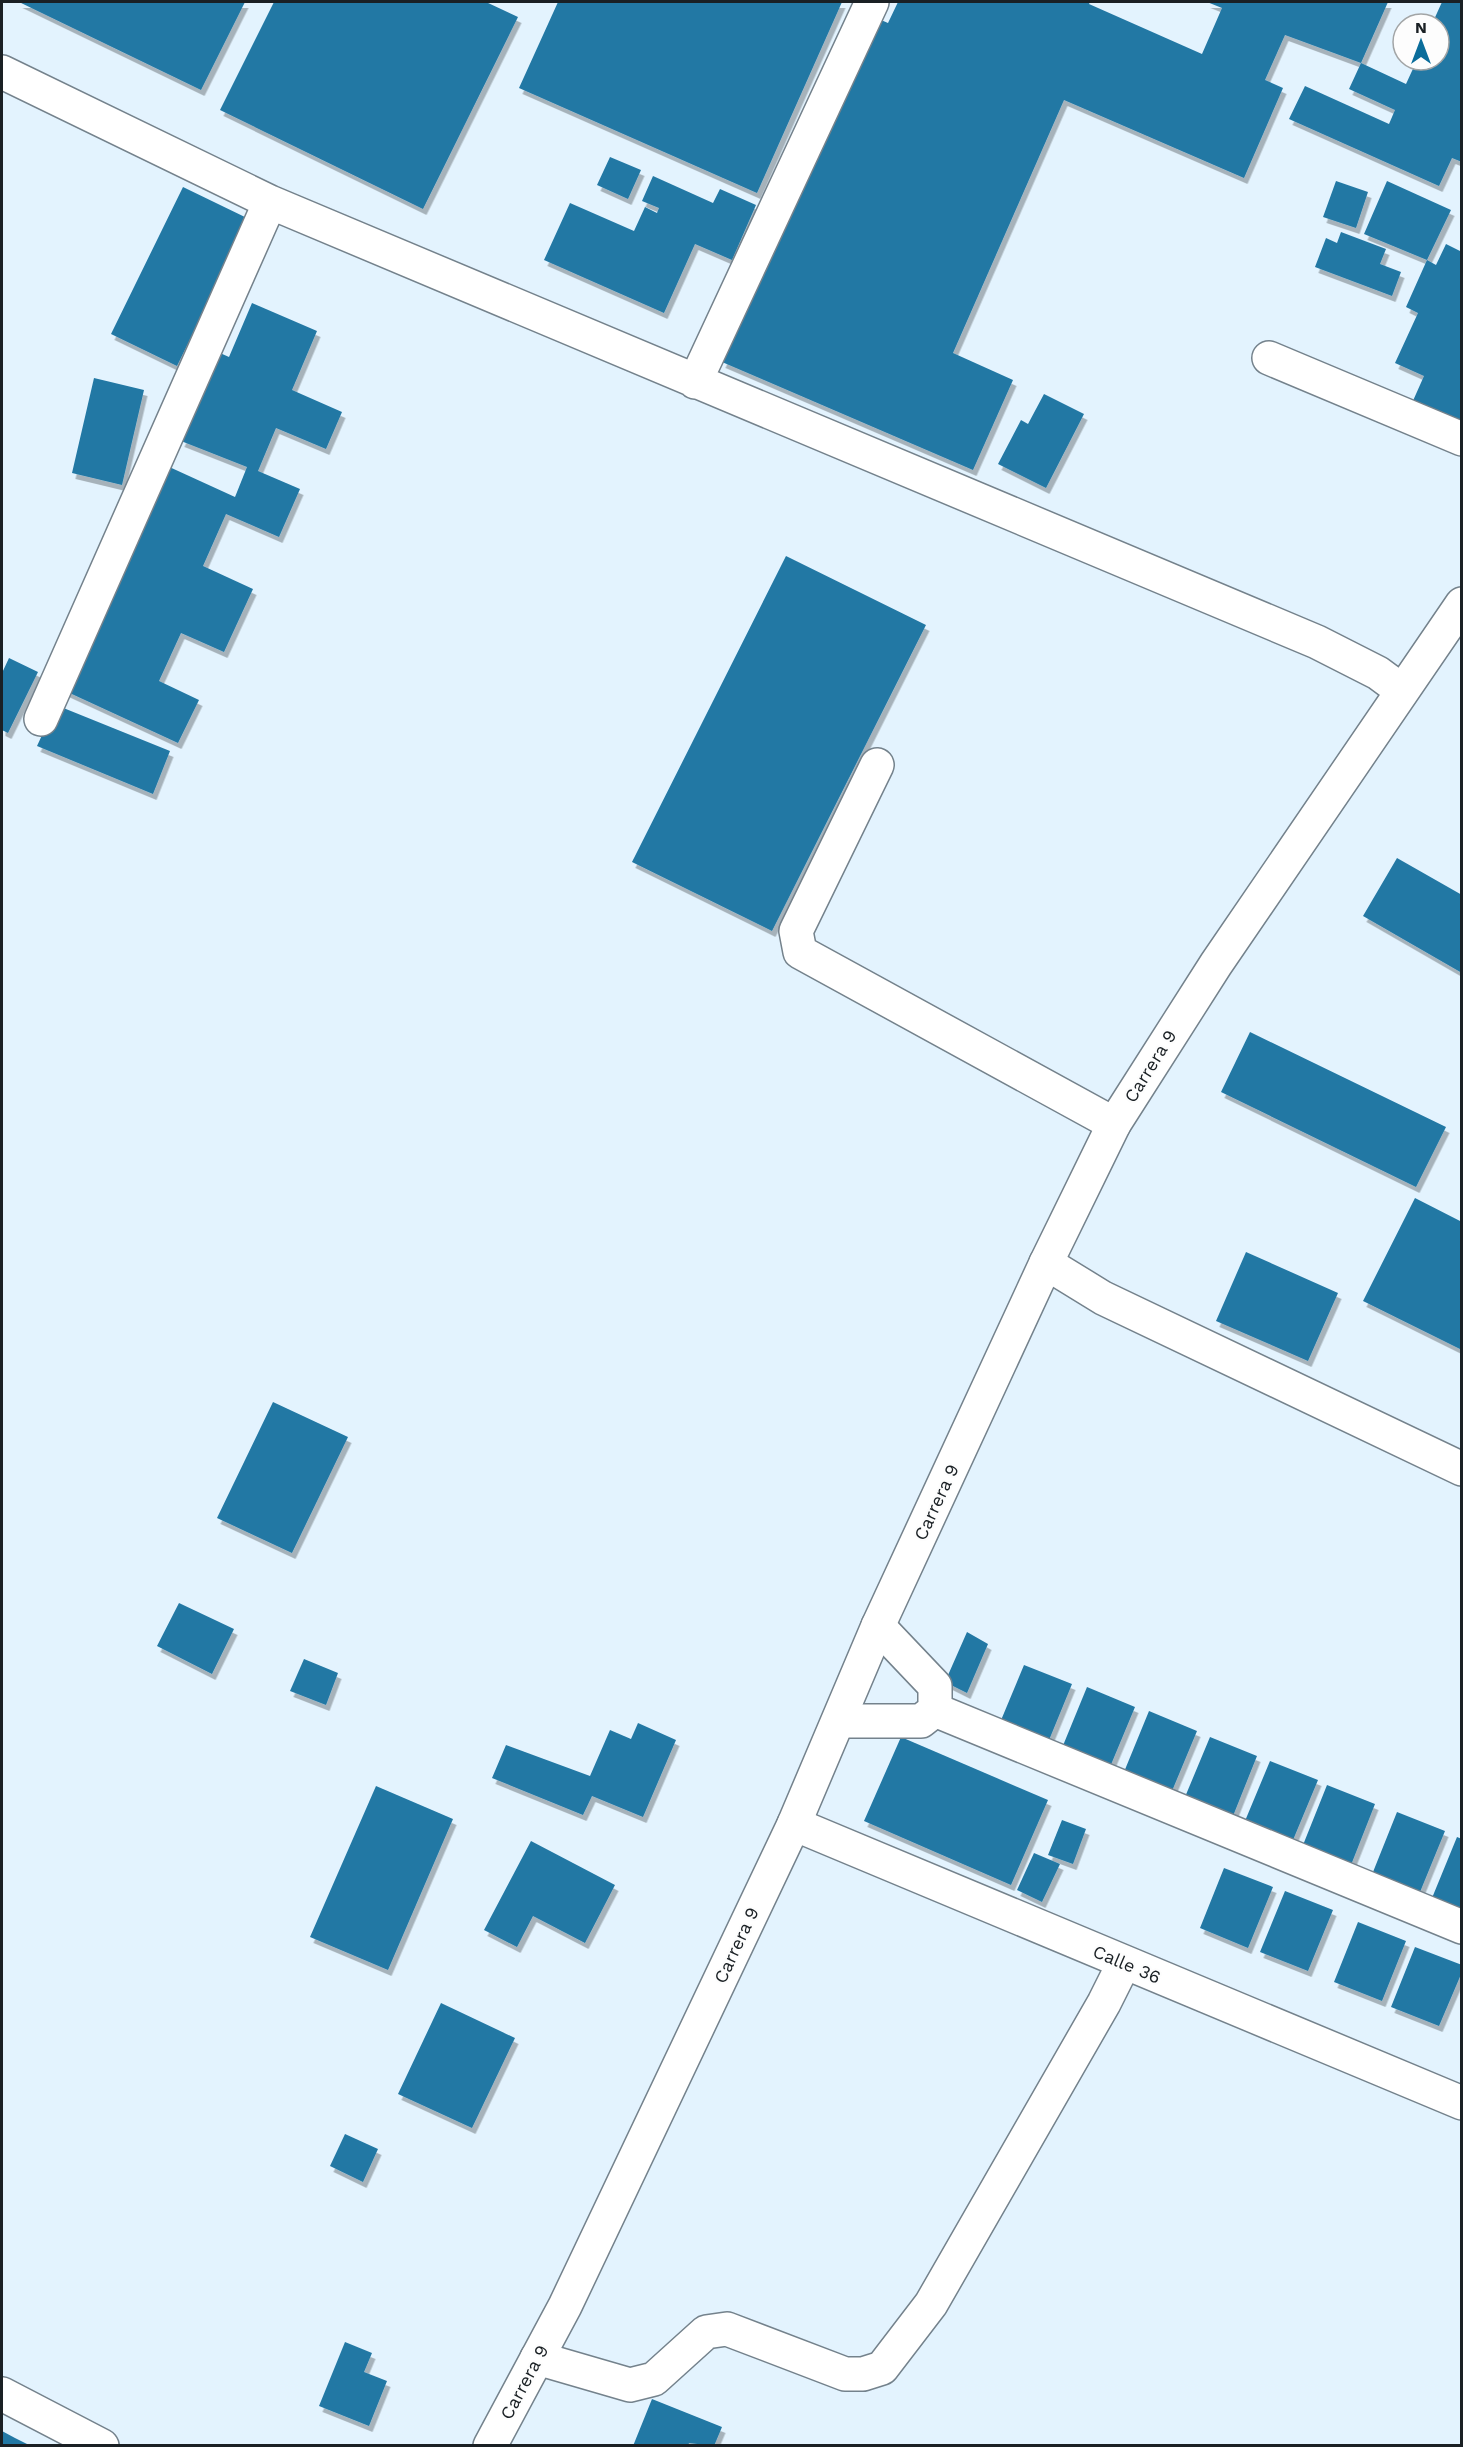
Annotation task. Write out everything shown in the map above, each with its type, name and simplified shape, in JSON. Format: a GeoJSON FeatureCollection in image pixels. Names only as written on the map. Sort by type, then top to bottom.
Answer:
{"type":"FeatureCollection","features":[{"type":"Feature","properties":{"kind":"street"},"geometry":{"type":"LineString","coordinates":[[695,382],[872,2]]}},
{"type":"Feature","properties":{"kind":"street"},"geometry":{"type":"LineString","coordinates":[[2,72],[270,202],[1317,642],[1378,673],[1401,690]]}},
{"type":"Feature","properties":{"kind":"street"},"geometry":{"type":"LineString","coordinates":[[41,719],[270,202]]}},
{"type":"Feature","properties":{"kind":"street"},"geometry":{"type":"LineString","coordinates":[[1269,358],[1461,439]]}},
{"type":"Feature","properties":{"kind":"street","name":"Carrera 9"},"geometry":{"type":"LineString","coordinates":[[493,2445],[565,2306],[794,1824],[878,1626],[1046,1263],[1114,1124],[1216,964],[1461,604]]}},
{"type":"Feature","properties":{"kind":"street"},"geometry":{"type":"LineString","coordinates":[[877,765],[796,931],[800,952],[1114,1124]]}},
{"type":"Feature","properties":{"kind":"street"},"geometry":{"type":"LineString","coordinates":[[1046,1263],[1103,1298],[1461,1469]]}},
{"type":"Feature","properties":{"kind":"street"},"geometry":{"type":"LineString","coordinates":[[878,1626],[935,1686],[935,1710]]}},
{"type":"Feature","properties":{"kind":"street"},"geometry":{"type":"LineString","coordinates":[[839,1721],[921,1721],[935,1710]]}},
{"type":"Feature","properties":{"kind":"street"},"geometry":{"type":"LineString","coordinates":[[935,1710],[1461,1927]]}},
{"type":"Feature","properties":{"kind":"street","name":"Calle 36"},"geometry":{"type":"LineString","coordinates":[[794,1824],[1461,2103]]}},
{"type":"Feature","properties":{"kind":"street"},"geometry":{"type":"LineString","coordinates":[[537,2358],[630,2385],[654,2379],[706,2332],[727,2329],[845,2374],[863,2374],[882,2368],[931,2304],[1104,2003],[1124,1963]]}},
{"type":"Feature","properties":{"kind":"street"},"geometry":{"type":"LineString","coordinates":[[2,2394],[102,2445]]}},
{"type":"Feature","properties":{"kind":"building"},"geometry":{"type":"Polygon","coordinates":[[[19,2],[245,2],[201,90],[19,2]]]}},
{"type":"Feature","properties":{"kind":"building"},"geometry":{"type":"Polygon","coordinates":[[[274,2],[486,2],[518,17],[423,209],[220,110],[274,2]]]}},
{"type":"Feature","properties":{"kind":"building"},"geometry":{"type":"Polygon","coordinates":[[[558,2],[842,2],[757,193],[519,88],[558,2]]]}},
{"type":"Feature","properties":{"kind":"building"},"geometry":{"type":"Polygon","coordinates":[[[898,2],[1090,2],[1089,4],[1202,54],[1222,8],[1207,2],[1388,2],[1361,63],[1285,35],[1265,80],[1283,88],[1244,178],[1064,100],[953,353],[1013,380],[973,470],[722,362],[874,17],[888,23],[898,2]]]}},
{"type":"Feature","properties":{"kind":"building"},"geometry":{"type":"Polygon","coordinates":[[[1442,2],[1462,2],[1462,162],[1452,158],[1439,186],[1289,119],[1305,86],[1389,124],[1395,110],[1349,89],[1361,63],[1406,84],[1412,72],[1451,72],[1451,12],[1437,12],[1442,2]]]}},
{"type":"Feature","properties":{"kind":"building"},"geometry":{"type":"Polygon","coordinates":[[[610,157],[641,170],[628,199],[597,185],[610,157]]]}},
{"type":"Feature","properties":{"kind":"building"},"geometry":{"type":"Polygon","coordinates":[[[653,176],[713,203],[720,189],[756,205],[732,260],[695,244],[664,313],[544,260],[570,203],[634,231],[645,207],[657,213],[659,208],[642,201],[653,176]]]}},
{"type":"Feature","properties":{"kind":"building"},"geometry":{"type":"Polygon","coordinates":[[[1336,181],[1368,192],[1356,228],[1323,217],[1336,181]]]}},
{"type":"Feature","properties":{"kind":"building"},"geometry":{"type":"Polygon","coordinates":[[[1387,181],[1451,210],[1427,260],[1364,234],[1387,181]]]}},
{"type":"Feature","properties":{"kind":"building"},"geometry":{"type":"Polygon","coordinates":[[[183,187],[249,219],[177,366],[111,334],[183,187]]]}},
{"type":"Feature","properties":{"kind":"building"},"geometry":{"type":"Polygon","coordinates":[[[1341,232],[1386,249],[1380,264],[1401,272],[1392,296],[1315,267],[1326,238],[1337,243],[1341,232]]]}},
{"type":"Feature","properties":{"kind":"building"},"geometry":{"type":"Polygon","coordinates":[[[1446,244],[1462,252],[1462,436],[1408,412],[1424,376],[1395,363],[1418,313],[1406,307],[1427,260],[1436,265],[1446,244]]]}},
{"type":"Feature","properties":{"kind":"building"},"geometry":{"type":"Polygon","coordinates":[[[252,303],[317,331],[292,390],[342,412],[326,449],[276,428],[258,471],[300,489],[279,537],[226,514],[203,566],[253,589],[224,652],[181,633],[159,681],[199,700],[178,743],[61,689],[165,465],[235,497],[247,467],[181,441],[220,353],[229,357],[252,303]]]}},
{"type":"Feature","properties":{"kind":"building"},"geometry":{"type":"Polygon","coordinates":[[[94,378],[144,390],[122,485],[72,473],[94,378]]]}},
{"type":"Feature","properties":{"kind":"building"},"geometry":{"type":"Polygon","coordinates":[[[1044,394],[1084,414],[1046,488],[998,464],[1021,420],[1028,424],[1044,394]]]}},
{"type":"Feature","properties":{"kind":"building"},"geometry":{"type":"Polygon","coordinates":[[[786,556],[926,625],[772,931],[632,862],[786,556]]]}},
{"type":"Feature","properties":{"kind":"building"},"geometry":{"type":"Polygon","coordinates":[[[9,658],[38,672],[8,733],[2,730],[2,673],[9,658]]]}},
{"type":"Feature","properties":{"kind":"building"},"geometry":{"type":"Polygon","coordinates":[[[56,705],[170,751],[153,794],[37,746],[56,705]]]}},
{"type":"Feature","properties":{"kind":"building"},"geometry":{"type":"Polygon","coordinates":[[[1397,858],[1462,895],[1462,973],[1363,916],[1397,858]]]}},
{"type":"Feature","properties":{"kind":"building"},"geometry":{"type":"Polygon","coordinates":[[[1250,1032],[1446,1127],[1416,1187],[1221,1092],[1250,1032]]]}},
{"type":"Feature","properties":{"kind":"building"},"geometry":{"type":"Polygon","coordinates":[[[1415,1198],[1462,1222],[1462,1350],[1363,1301],[1415,1198]]]}},
{"type":"Feature","properties":{"kind":"building"},"geometry":{"type":"Polygon","coordinates":[[[1246,1252],[1338,1293],[1308,1361],[1216,1321],[1246,1252]]]}},
{"type":"Feature","properties":{"kind":"building"},"geometry":{"type":"Polygon","coordinates":[[[273,1402],[348,1437],[292,1553],[217,1518],[273,1402]]]}},
{"type":"Feature","properties":{"kind":"building"},"geometry":{"type":"Polygon","coordinates":[[[179,1603],[234,1629],[212,1674],[157,1646],[179,1603]]]}},
{"type":"Feature","properties":{"kind":"building"},"geometry":{"type":"Polygon","coordinates":[[[967,1632],[988,1644],[967,1693],[945,1682],[967,1632]]]}},
{"type":"Feature","properties":{"kind":"building"},"geometry":{"type":"Polygon","coordinates":[[[304,1659],[338,1673],[326,1705],[290,1691],[304,1659]]]}},
{"type":"Feature","properties":{"kind":"building"},"geometry":{"type":"Polygon","coordinates":[[[1024,1665],[1072,1684],[1047,1745],[999,1725],[1024,1665]]]}},
{"type":"Feature","properties":{"kind":"building"},"geometry":{"type":"Polygon","coordinates":[[[1087,1687],[1135,1707],[1110,1767],[1062,1748],[1087,1687]]]}},
{"type":"Feature","properties":{"kind":"building"},"geometry":{"type":"Polygon","coordinates":[[[1149,1711],[1197,1731],[1172,1791],[1124,1772],[1149,1711]]]}},
{"type":"Feature","properties":{"kind":"building"},"geometry":{"type":"Polygon","coordinates":[[[638,1723],[676,1740],[643,1817],[592,1796],[583,1815],[492,1778],[506,1745],[590,1776],[610,1730],[631,1739],[638,1723]]]}},
{"type":"Feature","properties":{"kind":"building"},"geometry":{"type":"Polygon","coordinates":[[[901,1737],[1048,1800],[1011,1885],[864,1821],[901,1737]]]}},
{"type":"Feature","properties":{"kind":"building"},"geometry":{"type":"Polygon","coordinates":[[[1210,1737],[1257,1756],[1233,1816],[1185,1797],[1210,1737]]]}},
{"type":"Feature","properties":{"kind":"building"},"geometry":{"type":"Polygon","coordinates":[[[1270,1761],[1318,1780],[1293,1840],[1245,1821],[1270,1761]]]}},
{"type":"Feature","properties":{"kind":"building"},"geometry":{"type":"Polygon","coordinates":[[[1327,1785],[1375,1804],[1351,1865],[1303,1845],[1327,1785]]]}},
{"type":"Feature","properties":{"kind":"building"},"geometry":{"type":"Polygon","coordinates":[[[376,1786],[453,1819],[388,1970],[310,1937],[376,1786]]]}},
{"type":"Feature","properties":{"kind":"building"},"geometry":{"type":"Polygon","coordinates":[[[1397,1812],[1445,1831],[1420,1892],[1373,1872],[1397,1812]]]}},
{"type":"Feature","properties":{"kind":"building"},"geometry":{"type":"Polygon","coordinates":[[[1062,1820],[1086,1829],[1073,1864],[1048,1855],[1062,1820]]]}},
{"type":"Feature","properties":{"kind":"building"},"geometry":{"type":"Polygon","coordinates":[[[1457,1837],[1462,1839],[1462,1909],[1432,1898],[1457,1837]]]}},
{"type":"Feature","properties":{"kind":"building"},"geometry":{"type":"Polygon","coordinates":[[[531,1841],[615,1885],[585,1943],[533,1916],[517,1947],[484,1930],[531,1841]]]}},
{"type":"Feature","properties":{"kind":"building"},"geometry":{"type":"Polygon","coordinates":[[[1034,1853],[1060,1864],[1042,1902],[1017,1890],[1034,1853]]]}},
{"type":"Feature","properties":{"kind":"building"},"geometry":{"type":"Polygon","coordinates":[[[1224,1868],[1273,1887],[1248,1948],[1200,1928],[1224,1868]]]}},
{"type":"Feature","properties":{"kind":"building"},"geometry":{"type":"Polygon","coordinates":[[[1285,1891],[1333,1910],[1308,1971],[1260,1952],[1285,1891]]]}},
{"type":"Feature","properties":{"kind":"building"},"geometry":{"type":"Polygon","coordinates":[[[1358,1922],[1406,1941],[1382,2001],[1334,1982],[1358,1922]]]}},
{"type":"Feature","properties":{"kind":"building"},"geometry":{"type":"Polygon","coordinates":[[[1415,1947],[1462,1965],[1462,1972],[1439,2026],[1391,2007],[1415,1947]]]}},
{"type":"Feature","properties":{"kind":"building"},"geometry":{"type":"Polygon","coordinates":[[[441,2003],[515,2038],[472,2128],[398,2094],[441,2003]]]}},
{"type":"Feature","properties":{"kind":"building"},"geometry":{"type":"Polygon","coordinates":[[[345,2134],[378,2149],[363,2182],[330,2166],[345,2134]]]}},
{"type":"Feature","properties":{"kind":"building"},"geometry":{"type":"Polygon","coordinates":[[[345,2342],[372,2353],[364,2372],[387,2381],[369,2426],[319,2406],[345,2342]]]}},
{"type":"Feature","properties":{"kind":"building"},"geometry":{"type":"Polygon","coordinates":[[[652,2399],[722,2427],[714,2446],[689,2443],[688,2446],[633,2446],[652,2399]]]}},
{"type":"Feature","properties":{"kind":"building"},"geometry":{"type":"Polygon","coordinates":[[[2,2431],[15,2438],[31,2446],[2,2446],[2,2431]]]}}]}
